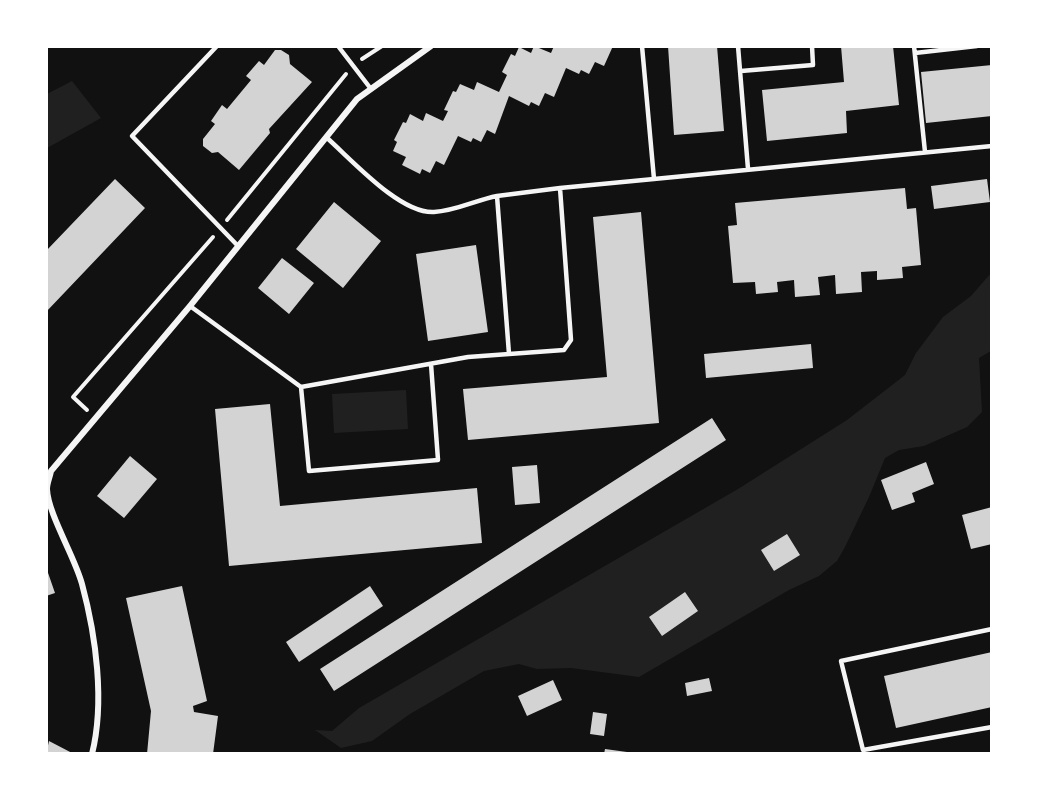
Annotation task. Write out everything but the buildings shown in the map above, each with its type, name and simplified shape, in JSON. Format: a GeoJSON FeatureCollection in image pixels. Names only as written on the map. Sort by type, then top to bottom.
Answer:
{"type":"FeatureCollection","features":[{"type":"Feature","properties":{"kind":"street"},"geometry":{"type":"LineString","coordinates":[[92,753],[99,706],[96,662],[82,584],[50,502],[47,488],[51,471],[190,306],[357,99],[431,46]]}},
{"type":"Feature","properties":{"kind":"lane"},"geometry":{"type":"LineString","coordinates":[[217,46],[132,136],[238,246]]}},
{"type":"Feature","properties":{"kind":"lane"},"geometry":{"type":"LineString","coordinates":[[338,46],[371,89]]}},
{"type":"Feature","properties":{"kind":"lane"},"geometry":{"type":"LineString","coordinates":[[642,46],[654,179]]}},
{"type":"Feature","properties":{"kind":"lane"},"geometry":{"type":"LineString","coordinates":[[738,46],[748,169]]}},
{"type":"Feature","properties":{"kind":"lane"},"geometry":{"type":"LineString","coordinates":[[741,71],[813,65],[812,46]]}},
{"type":"Feature","properties":{"kind":"lane"},"geometry":{"type":"LineString","coordinates":[[915,46],[925,152]]}},
{"type":"Feature","properties":{"kind":"lane"},"geometry":{"type":"LineString","coordinates":[[915,53],[977,46]]}},
{"type":"Feature","properties":{"kind":"lane"},"geometry":{"type":"LineString","coordinates":[[326,137],[402,203],[417,211],[447,211],[497,196],[560,188],[992,146]]}},
{"type":"Feature","properties":{"kind":"lane"},"geometry":{"type":"LineString","coordinates":[[190,306],[301,387],[431,364],[564,350],[571,340],[560,188]]}},
{"type":"Feature","properties":{"kind":"lane"},"geometry":{"type":"LineString","coordinates":[[497,196],[509,354]]}},
{"type":"Feature","properties":{"kind":"lane"},"geometry":{"type":"LineString","coordinates":[[301,387],[309,471],[438,460],[431,364]]}},
{"type":"Feature","properties":{"kind":"lane"},"geometry":{"type":"LineString","coordinates":[[46,477],[51,471]]}},
{"type":"Feature","properties":{"kind":"lane"},"geometry":{"type":"LineString","coordinates":[[992,629],[842,661],[863,750],[992,727]]}},
{"type":"Feature","properties":{"kind":"shaded area"},"geometry":{"type":"Polygon","coordinates":[[[72,81],[101,118],[47,148],[47,94],[72,81]]]}},
{"type":"Feature","properties":{"kind":"shaded area"},"geometry":{"type":"Polygon","coordinates":[[[991,273],[991,351],[979,358],[982,412],[967,427],[924,446],[899,450],[885,458],[845,547],[837,561],[819,576],[789,590],[639,677],[571,668],[537,669],[519,664],[484,671],[410,714],[372,741],[341,748],[315,730],[332,731],[359,708],[738,489],[847,420],[905,375],[916,353],[943,317],[971,296],[991,273]]]}},
{"type":"Feature","properties":{"kind":"shaded area"},"geometry":{"type":"Polygon","coordinates":[[[406,390],[408,429],[334,433],[332,394],[406,390]]]}}]}
